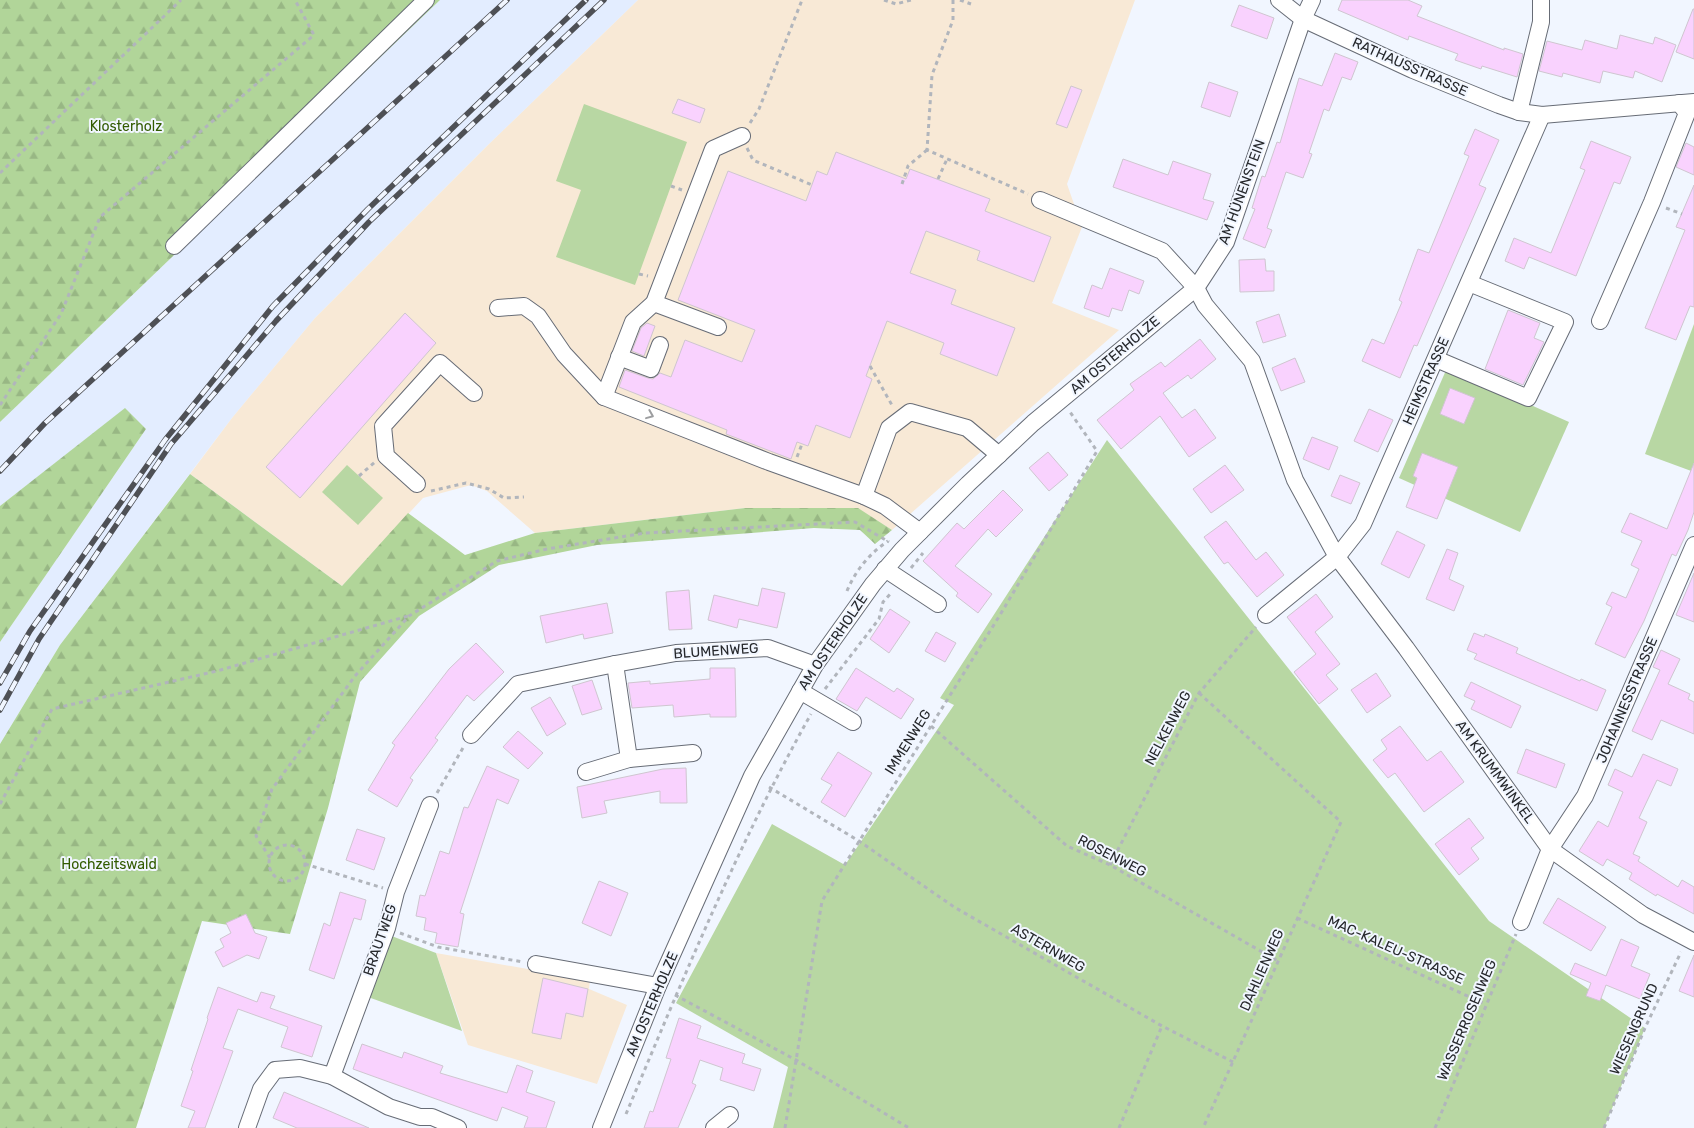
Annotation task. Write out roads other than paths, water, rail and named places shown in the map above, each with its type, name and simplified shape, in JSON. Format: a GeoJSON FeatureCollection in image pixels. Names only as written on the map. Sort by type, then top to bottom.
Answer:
{"type":"FeatureCollection","features":[{"type":"Feature","properties":{"kind":"street"},"geometry":{"type":"LineString","coordinates":[[174,246],[426,0]]}},
{"type":"Feature","properties":{"kind":"street","name":"RATHAUSSTRASSE"},"geometry":{"type":"LineString","coordinates":[[1279,0],[1303,19],[1414,70],[1519,112],[1542,115],[1687,102]]}},
{"type":"Feature","properties":{"kind":"street","name":"AM HÜNENSTEIN"},"geometry":{"type":"LineString","coordinates":[[1196,288],[1226,242],[1303,19],[1312,0]]}},
{"type":"Feature","properties":{"kind":"street"},"geometry":{"type":"LineString","coordinates":[[1519,112],[1542,22],[1541,0]]}},
{"type":"Feature","properties":{"kind":"street"},"geometry":{"type":"LineString","coordinates":[[1600,321],[1652,202],[1687,112],[1687,102]]}},
{"type":"Feature","properties":{"kind":"street","name":"HEIMSTRASSE"},"geometry":{"type":"LineString","coordinates":[[1266,615],[1337,557],[1364,524],[1542,115]]}},
{"type":"Feature","properties":{"kind":"street"},"geometry":{"type":"LineString","coordinates":[[604,397],[633,322],[654,303],[712,149],[742,136]]}},
{"type":"Feature","properties":{"kind":"street"},"geometry":{"type":"LineString","coordinates":[[1040,200],[1162,250],[1196,288],[1204,305],[1252,360],[1295,480],[1337,557]]}},
{"type":"Feature","properties":{"kind":"street"},"geometry":{"type":"LineString","coordinates":[[1436,359],[1528,398],[1565,322],[1468,283]]}},
{"type":"Feature","properties":{"kind":"street","name":"AM OSTERHOLZE"},"geometry":{"type":"LineString","coordinates":[[601,1128],[658,986],[752,776],[815,665],[885,569],[920,532],[999,455],[1062,399],[1196,288]]}},
{"type":"Feature","properties":{"kind":"street"},"geometry":{"type":"LineString","coordinates":[[654,303],[718,328]]}},
{"type":"Feature","properties":{"kind":"street"},"geometry":{"type":"LineString","coordinates":[[498,308],[524,306],[538,316],[564,354],[604,397],[769,462],[864,496],[885,506],[920,532]]}},
{"type":"Feature","properties":{"kind":"street"},"geometry":{"type":"LineString","coordinates":[[619,357],[651,369],[660,345]]}},
{"type":"Feature","properties":{"kind":"street"},"geometry":{"type":"LineString","coordinates":[[417,484],[386,456],[383,426],[440,363],[474,393]]}},
{"type":"Feature","properties":{"kind":"street"},"geometry":{"type":"LineString","coordinates":[[864,496],[889,428],[910,412],[967,428],[999,455]]}},
{"type":"Feature","properties":{"kind":"street","name":"JOHANNESSTRASSE"},"geometry":{"type":"LineString","coordinates":[[1521,922],[1550,849],[1585,796],[1694,545]]}},
{"type":"Feature","properties":{"kind":"street","name":"AM KRUMMWINKEL"},"geometry":{"type":"LineString","coordinates":[[1337,557],[1406,648],[1550,849],[1643,915],[1690,941]]}},
{"type":"Feature","properties":{"kind":"street"},"geometry":{"type":"LineString","coordinates":[[885,569],[938,604]]}},
{"type":"Feature","properties":{"kind":"street","name":"BLUMENWEG"},"geometry":{"type":"LineString","coordinates":[[471,735],[518,684],[615,664],[676,653],[768,648],[815,665]]}},
{"type":"Feature","properties":{"kind":"street"},"geometry":{"type":"LineString","coordinates":[[615,664],[629,759]]}},
{"type":"Feature","properties":{"kind":"street"},"geometry":{"type":"LineString","coordinates":[[800,691],[853,722]]}},
{"type":"Feature","properties":{"kind":"street"},"geometry":{"type":"LineString","coordinates":[[586,772],[629,759],[693,753]]}},
{"type":"Feature","properties":{"kind":"street","name":"BRAUTWEG"},"geometry":{"type":"LineString","coordinates":[[332,1076],[387,928],[396,892],[430,805]]}},
{"type":"Feature","properties":{"kind":"street"},"geometry":{"type":"LineString","coordinates":[[536,964],[658,986]]}},
{"type":"Feature","properties":{"kind":"street"},"geometry":{"type":"LineString","coordinates":[[247,1128],[261,1089],[274,1070],[300,1068],[332,1076],[389,1106],[420,1117],[432,1117],[458,1128]]}},
{"type":"Feature","properties":{"kind":"street"},"geometry":{"type":"LineString","coordinates":[[714,1128],[730,1115]]}},
{"type":"Feature","properties":{"kind":"railway"},"geometry":{"type":"LineString","coordinates":[[0,471],[45,423],[507,0]]}},
{"type":"Feature","properties":{"kind":"railway"},"geometry":{"type":"LineString","coordinates":[[0,683],[30,631],[165,440],[273,306],[368,209],[586,0]]}},
{"type":"Feature","properties":{"kind":"railway"},"geometry":{"type":"LineString","coordinates":[[0,710],[39,639],[171,444],[276,321],[369,222],[604,0]]}},
{"type":"Feature","properties":{"kind":"park label","name":"Klosterholz"},"geometry":{"type":"Point","coordinates":[126,126]}},
{"type":"Feature","properties":{"kind":"park label","name":"Hochzeitswald"},"geometry":{"type":"Point","coordinates":[109,864]}}]}
